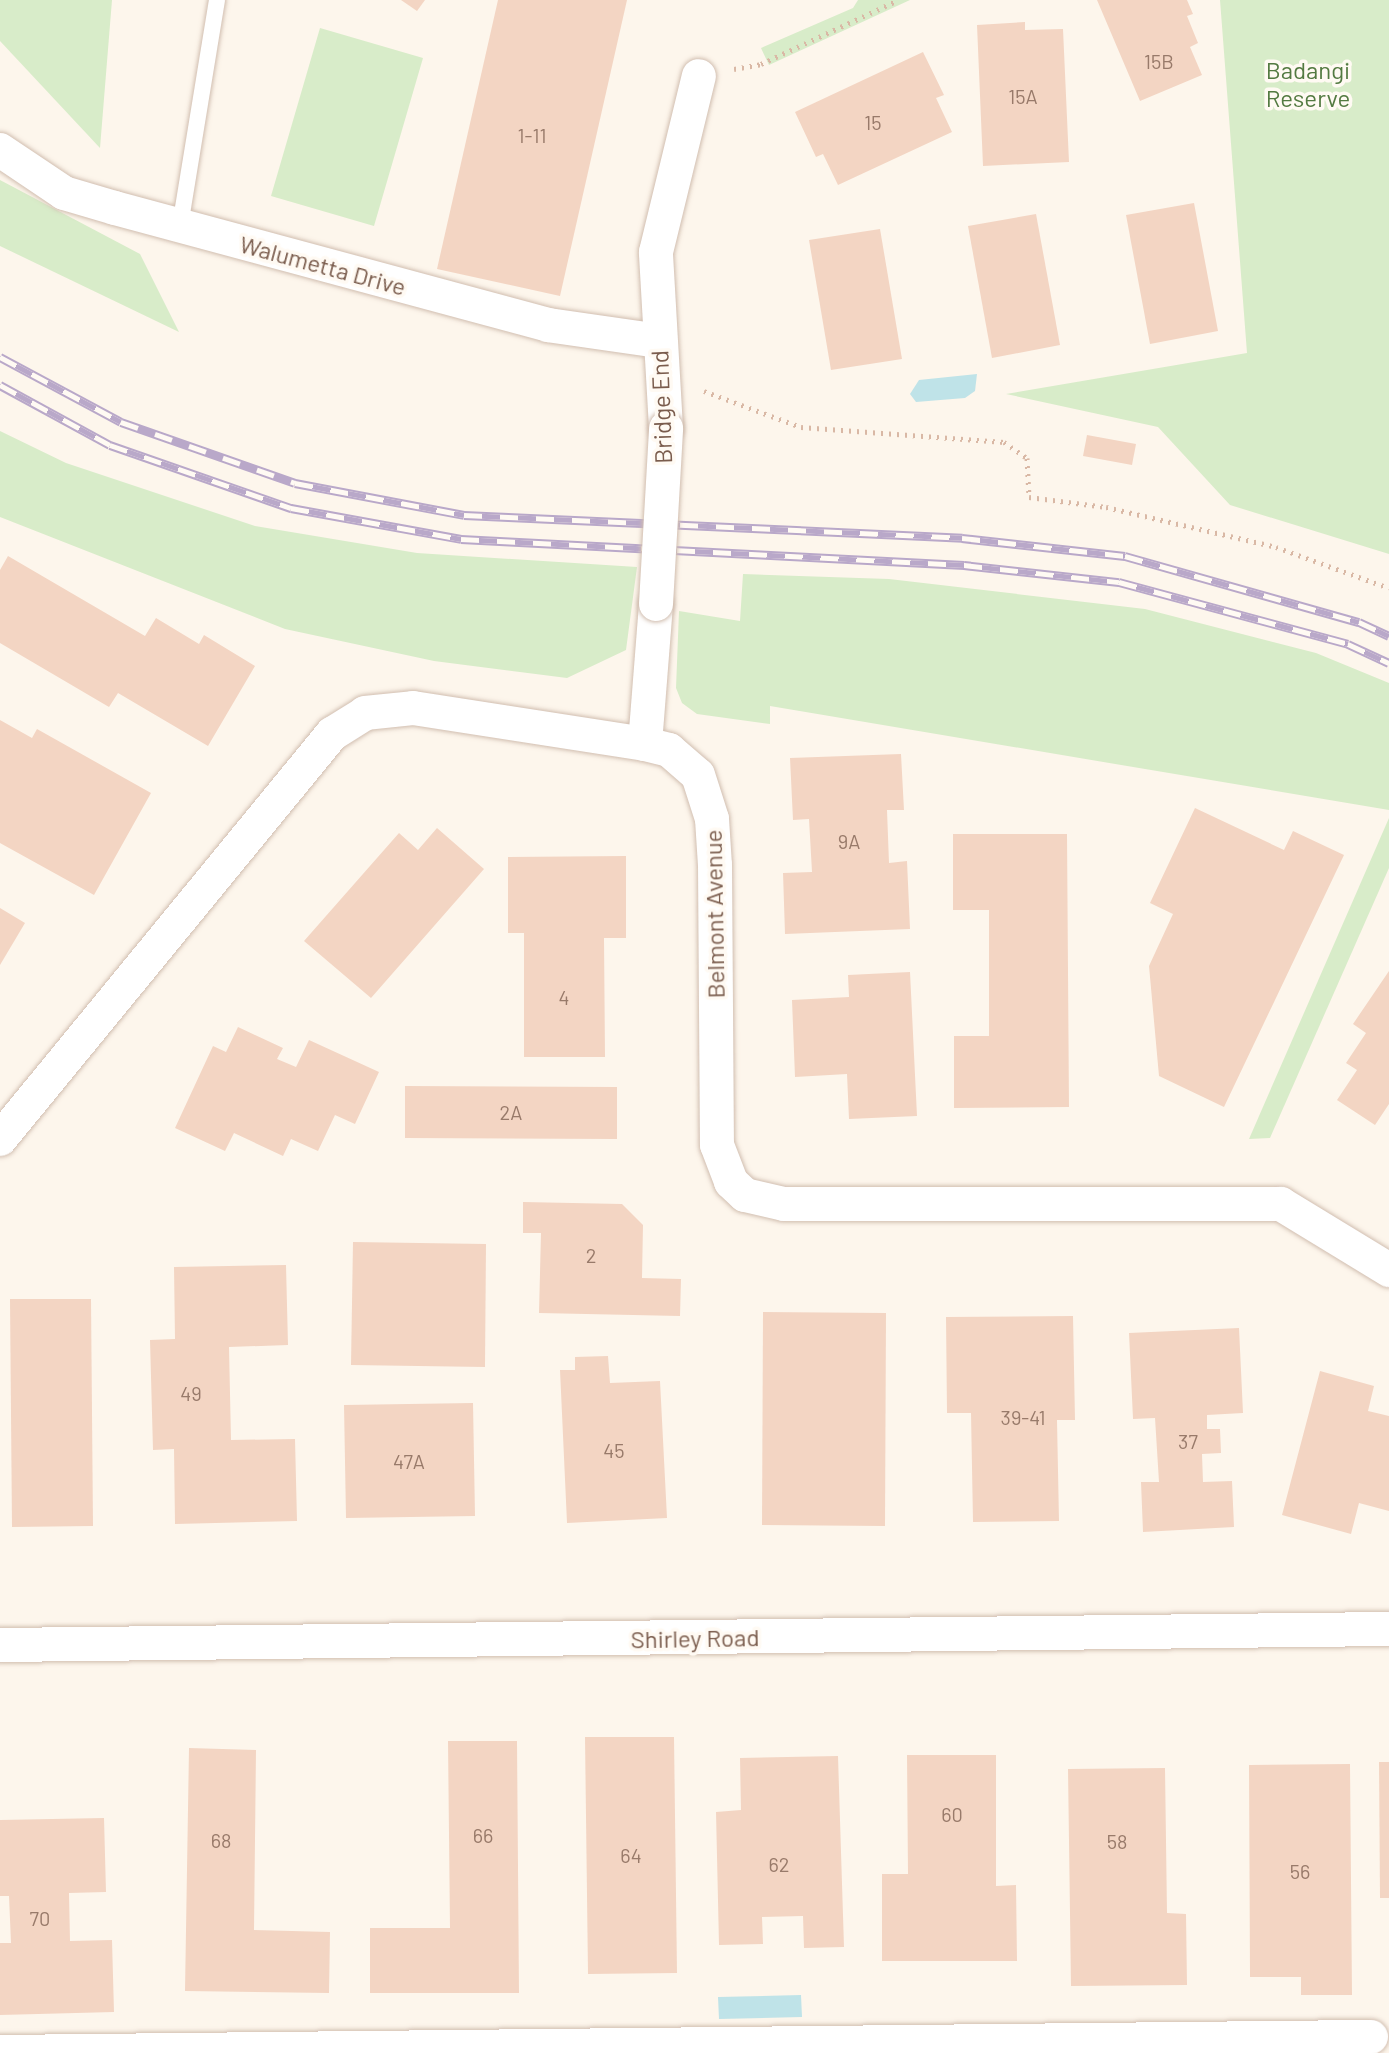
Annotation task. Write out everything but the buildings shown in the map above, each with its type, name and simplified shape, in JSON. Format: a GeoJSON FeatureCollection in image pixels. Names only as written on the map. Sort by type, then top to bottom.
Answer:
{"type":"FeatureCollection","features":[{"type":"Feature","properties":{"kind":"street","name":"Bridge End"},"geometry":{"type":"LineString","coordinates":[[645,744],[666,428],[656,252],[699,76]]}},
{"type":"Feature","properties":{"kind":"street","name":"Walumetta Drive"},"geometry":{"type":"LineString","coordinates":[[0,150],[64,193],[548,325],[659,341]]}},
{"type":"Feature","properties":{"kind":"street","name":"Belmont Avenue"},"geometry":{"type":"LineString","coordinates":[[0,1139],[347,722],[365,713],[413,708],[645,744],[669,750],[687,762],[698,775],[712,819],[717,1145],[731,1182],[745,1195],[784,1204],[1281,1204],[1389,1270]]}},
{"type":"Feature","properties":{"kind":"street","name":"Shirley Road"},"geometry":{"type":"LineString","coordinates":[[0,1645],[1389,1629]]}},
{"type":"Feature","properties":{"kind":"street"},"geometry":{"type":"LineString","coordinates":[[0,2052],[808,2049],[1371,2037]]}},
{"type":"Feature","properties":{"kind":"lane"},"geometry":{"type":"LineString","coordinates":[[180,226],[217,0]]}},
{"type":"Feature","properties":{"kind":"path"},"geometry":{"type":"LineString","coordinates":[[699,76],[761,64],[898,0]]}},
{"type":"Feature","properties":{"kind":"path"},"geometry":{"type":"LineString","coordinates":[[662,380],[801,427],[1004,442],[1027,458],[1029,497],[1106,507],[1276,547],[1389,588]]}},
{"type":"Feature","properties":{"kind":"green space"},"geometry":{"type":"Polygon","coordinates":[[[0,0],[112,0],[100,148],[0,41],[0,0]]]}},
{"type":"Feature","properties":{"kind":"green space"},"geometry":{"type":"Polygon","coordinates":[[[858,0],[910,0],[769,65],[761,48],[853,8],[858,0]]]}},
{"type":"Feature","properties":{"kind":"green space","name":"Badangi Reserve"},"geometry":{"type":"Polygon","coordinates":[[[1220,0],[1389,0],[1389,554],[1230,505],[1158,427],[1006,394],[1247,353],[1220,0]]]}},
{"type":"Feature","properties":{"kind":"green space"},"geometry":{"type":"Polygon","coordinates":[[[320,28],[423,58],[374,226],[271,196],[320,28]]]}},
{"type":"Feature","properties":{"kind":"green space"},"geometry":{"type":"Polygon","coordinates":[[[0,180],[140,254],[179,332],[0,246],[0,180]]]}},
{"type":"Feature","properties":{"kind":"green space"},"geometry":{"type":"Polygon","coordinates":[[[0,431],[66,463],[255,526],[417,553],[637,567],[626,650],[567,678],[434,661],[285,629],[0,517],[0,431]]]}},
{"type":"Feature","properties":{"kind":"green space"},"geometry":{"type":"Polygon","coordinates":[[[743,574],[889,579],[1145,609],[1316,653],[1389,683],[1389,810],[770,706],[770,724],[697,714],[682,703],[676,688],[679,611],[740,621],[743,574]]]}},
{"type":"Feature","properties":{"kind":"green space"},"geometry":{"type":"Polygon","coordinates":[[[1389,818],[1389,868],[1270,1138],[1249,1139],[1389,818]]]}},
{"type":"Feature","properties":{"kind":"water"},"geometry":{"type":"Polygon","coordinates":[[[977,374],[975,391],[965,398],[916,402],[910,394],[919,380],[977,374]]]}},
{"type":"Feature","properties":{"kind":"water"},"geometry":{"type":"Polygon","coordinates":[[[801,1995],[802,2017],[719,2019],[718,1997],[801,1995]]]}},
{"type":"Feature","properties":{"kind":"railway"},"geometry":{"type":"LineString","coordinates":[[0,357],[121,422],[295,483],[464,515],[962,538],[1125,556],[1359,622],[1389,636]]}},
{"type":"Feature","properties":{"kind":"railway"},"geometry":{"type":"LineString","coordinates":[[0,385],[110,445],[291,508],[461,539],[964,565],[1119,582],[1348,644],[1389,663]]}}]}
